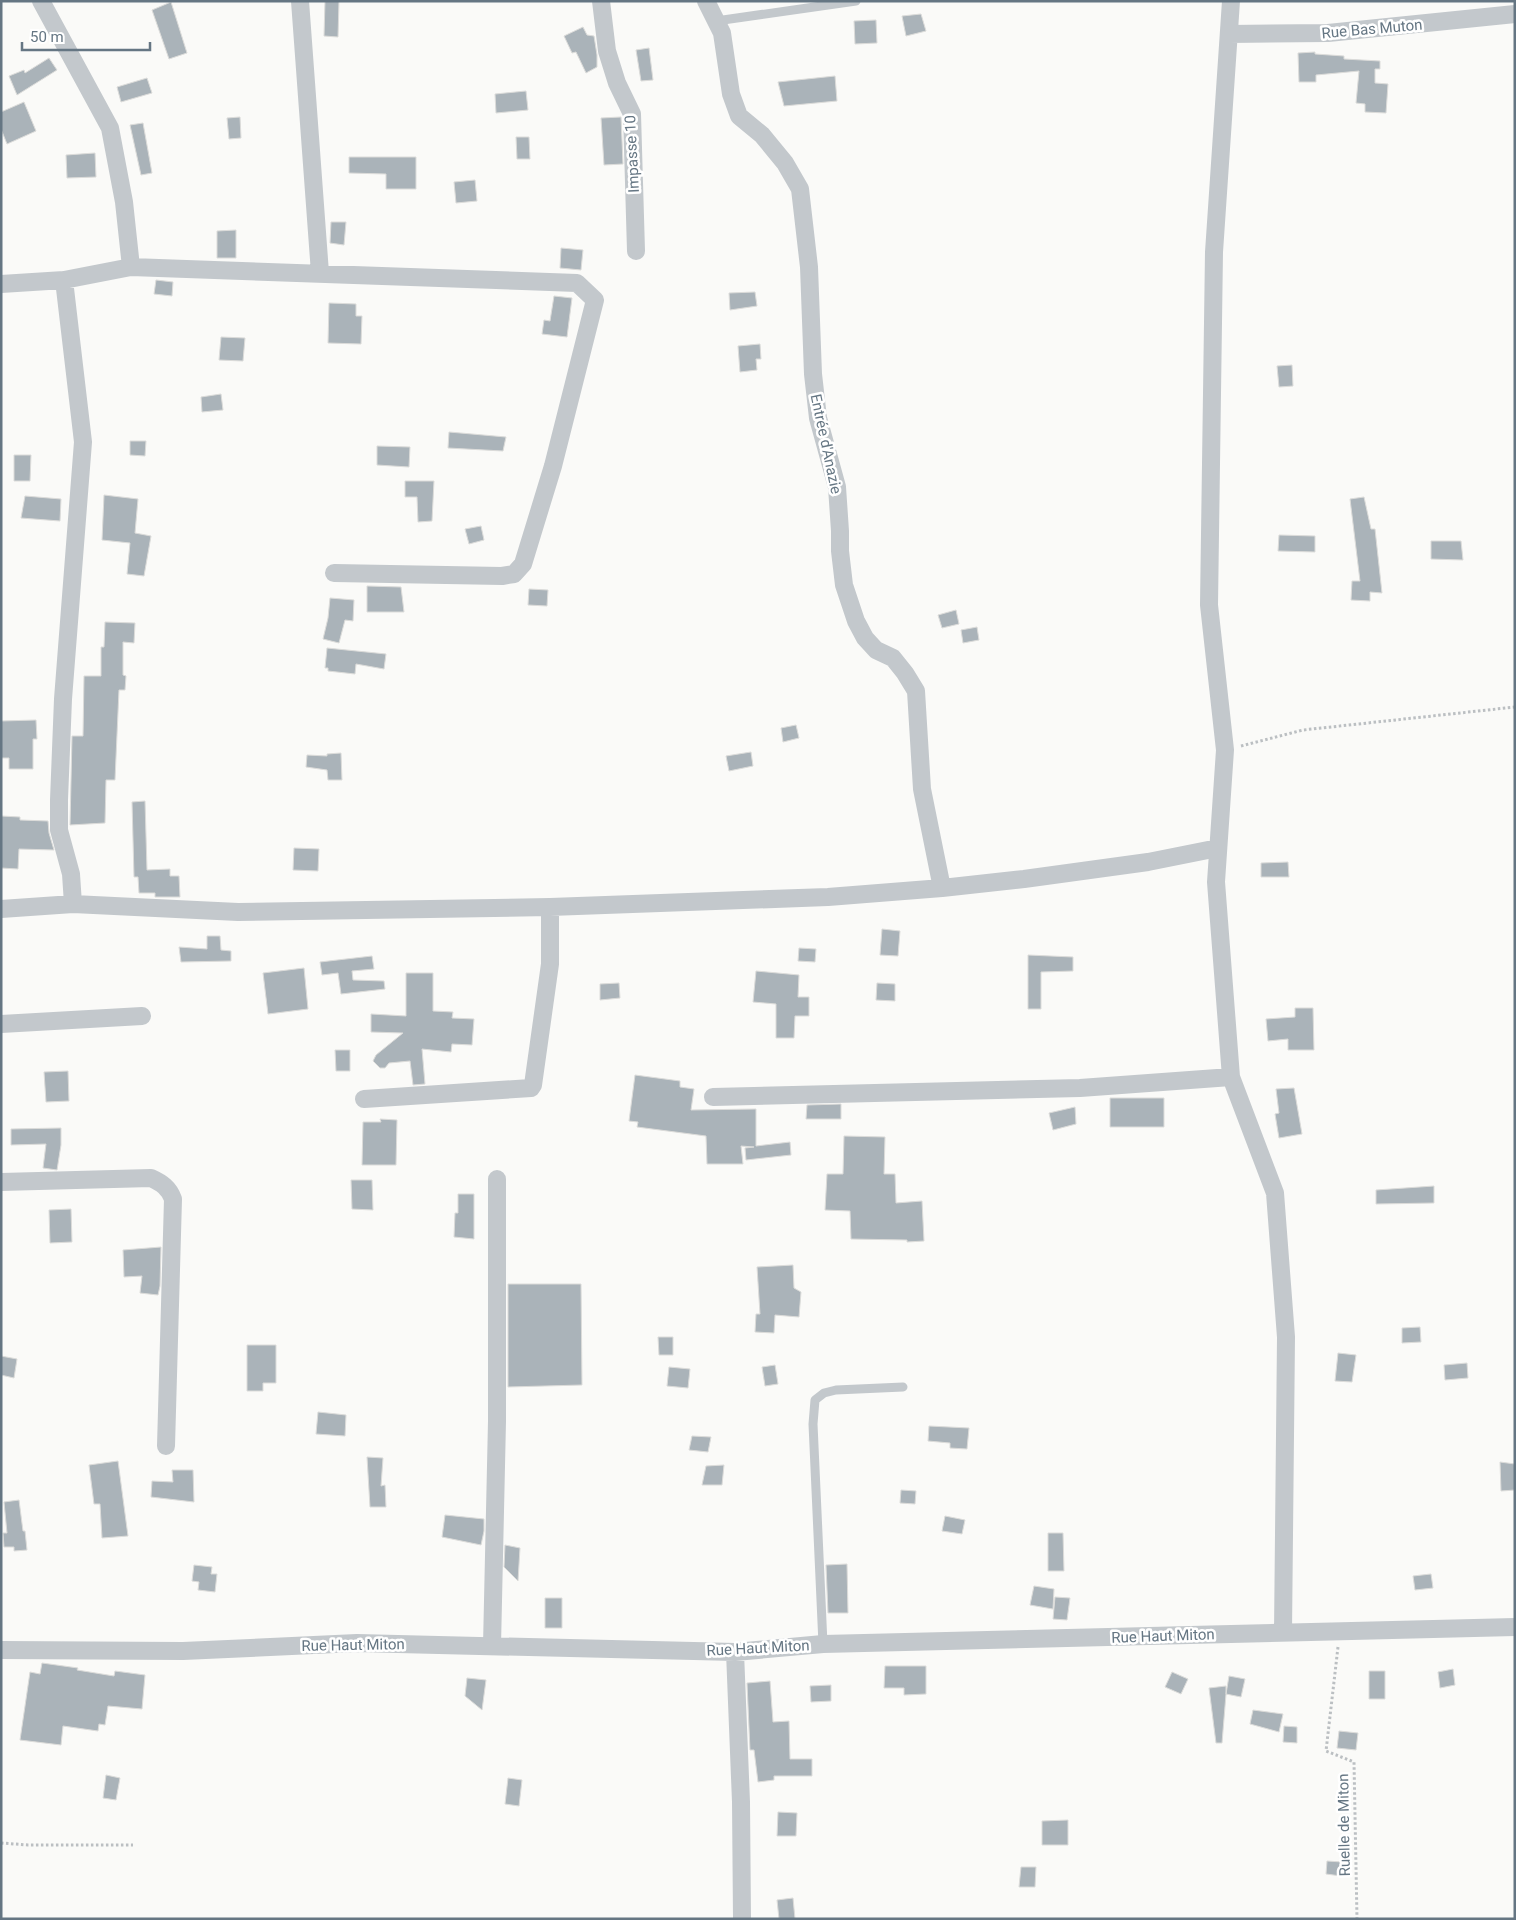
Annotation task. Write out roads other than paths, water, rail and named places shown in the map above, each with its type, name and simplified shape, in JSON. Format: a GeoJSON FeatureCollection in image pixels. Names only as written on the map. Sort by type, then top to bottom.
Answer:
{"type":"FeatureCollection","features":[{"type":"Feature","properties":{"kind":"street"},"geometry":{"type":"LineString","coordinates":[[41,1],[110,128],[124,202],[131,267]]}},
{"type":"Feature","properties":{"kind":"street"},"geometry":{"type":"LineString","coordinates":[[300,1],[320,273]]}},
{"type":"Feature","properties":{"kind":"street","name":"Impasse 10"},"geometry":{"type":"LineString","coordinates":[[601,1],[607,51],[617,83],[632,114],[636,251]]}},
{"type":"Feature","properties":{"kind":"street","name":"Entrée d'Anazie"},"geometry":{"type":"LineString","coordinates":[[706,1],[722,33],[731,94],[738,116],[762,135],[785,163],[800,189],[809,267],[813,374],[818,418],[838,487],[840,551],[844,586],[856,622],[865,638],[876,650],[893,658],[905,672],[916,691],[922,789],[942,888]]}},
{"type":"Feature","properties":{"kind":"street"},"geometry":{"type":"LineString","coordinates":[[1231,1],[1214,252],[1208,606],[1225,750],[1216,882],[1231,1077],[1275,1193],[1286,1337],[1282,1633]]}},
{"type":"Feature","properties":{"kind":"street","name":"Rue Bas Muton"},"geometry":{"type":"LineString","coordinates":[[1229,34],[1328,33],[1515,14]]}},
{"type":"Feature","properties":{"kind":"street"},"geometry":{"type":"LineString","coordinates":[[1,284],[64,280],[131,267],[577,283],[595,300],[553,466],[522,564],[514,574],[502,576],[334,573]]}},
{"type":"Feature","properties":{"kind":"street"},"geometry":{"type":"LineString","coordinates":[[64,280],[83,442],[63,699],[59,800],[59,830],[71,874],[73,904]]}},
{"type":"Feature","properties":{"kind":"street"},"geometry":{"type":"LineString","coordinates":[[1,909],[73,904],[238,912],[550,907],[828,897],[1024,879],[1148,862],[1218,848]]}},
{"type":"Feature","properties":{"kind":"street"},"geometry":{"type":"LineString","coordinates":[[364,1099],[531,1088],[533,1085],[550,964],[550,907]]}},
{"type":"Feature","properties":{"kind":"street"},"geometry":{"type":"LineString","coordinates":[[1,1024],[142,1016]]}},
{"type":"Feature","properties":{"kind":"street"},"geometry":{"type":"LineString","coordinates":[[713,1097],[1080,1088],[1231,1077]]}},
{"type":"Feature","properties":{"kind":"street"},"geometry":{"type":"LineString","coordinates":[[1,1182],[151,1178],[170,1190],[173,1199],[166,1446]]}},
{"type":"Feature","properties":{"kind":"street"},"geometry":{"type":"LineString","coordinates":[[492,1646],[497,1421],[497,1180]]}},
{"type":"Feature","properties":{"kind":"street","name":"Rue Haut Miton"},"geometry":{"type":"LineString","coordinates":[[1,1650],[183,1651],[358,1643],[735,1652],[823,1644],[1515,1627]]}},
{"type":"Feature","properties":{"kind":"street"},"geometry":{"type":"LineString","coordinates":[[735,1652],[741,1802],[742,1919]]}},
{"type":"Feature","properties":{"kind":"lane"},"geometry":{"type":"LineString","coordinates":[[716,21],[856,1]]}},
{"type":"Feature","properties":{"kind":"lane"},"geometry":{"type":"LineString","coordinates":[[823,1644],[813,1424],[816,1400],[824,1393],[836,1390],[903,1387]]}}]}
